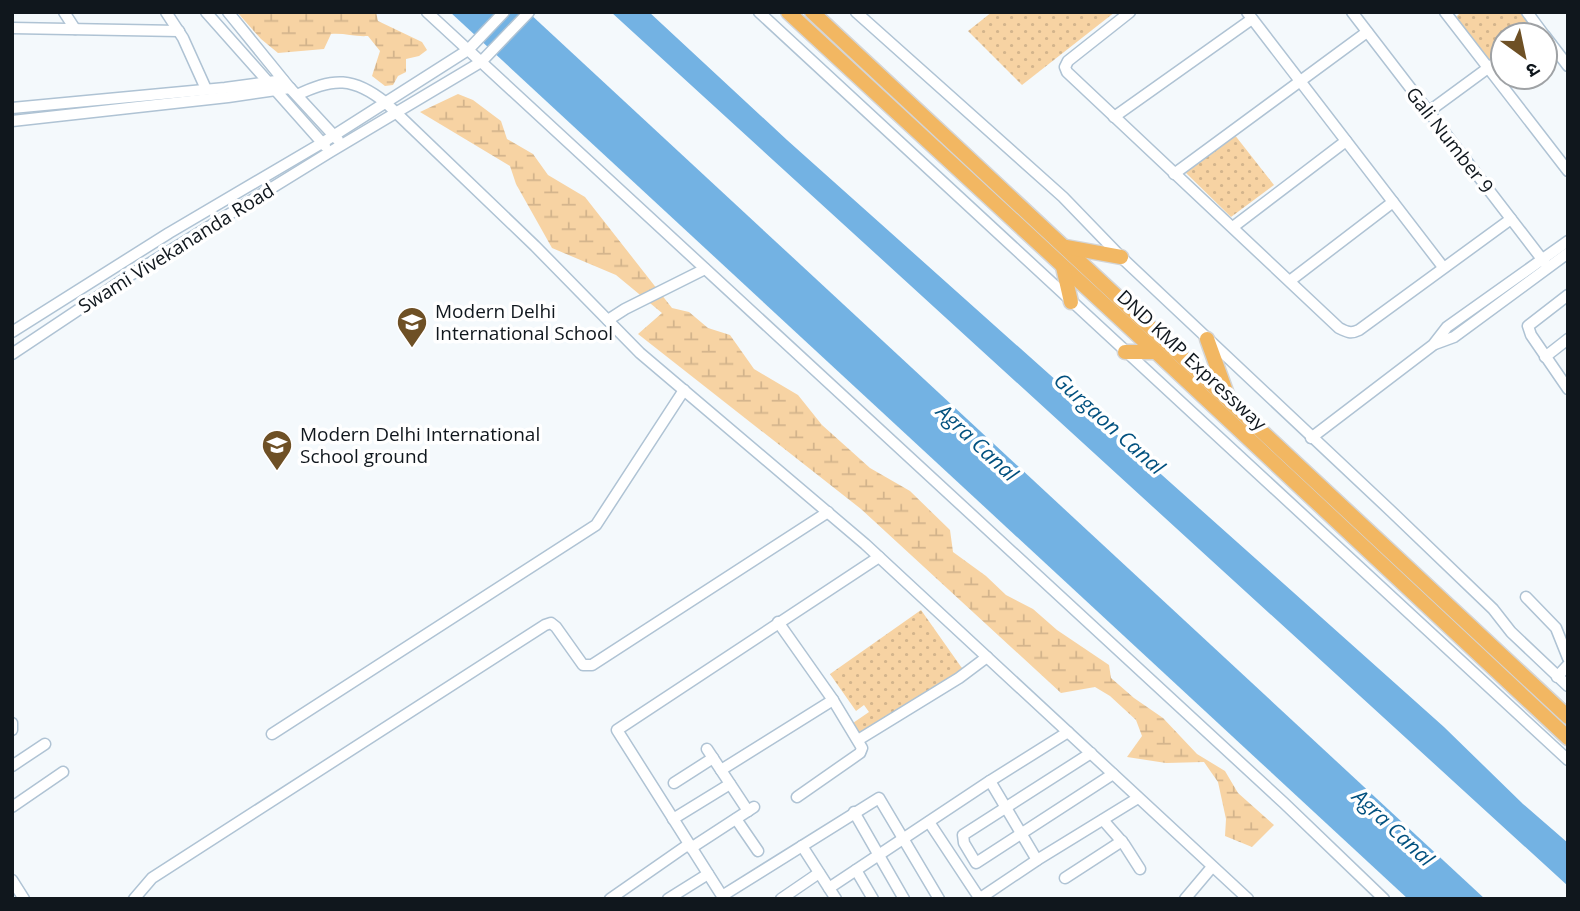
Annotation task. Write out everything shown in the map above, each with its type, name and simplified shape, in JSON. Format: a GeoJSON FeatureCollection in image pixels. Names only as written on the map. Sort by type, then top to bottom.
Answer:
{"type":"FeatureCollection","features":[{"type":"Feature","properties":{"kind":"highway","name":"DND KMP Expressway"},"geometry":{"type":"LineString","coordinates":[[788,12],[1568,738]]}},
{"type":"Feature","properties":{"kind":"highway","name":"DND KMP Expressway"},"geometry":{"type":"LineString","coordinates":[[812,12],[1568,717]]}},
{"type":"Feature","properties":{"kind":"highway"},"geometry":{"type":"LineString","coordinates":[[1060,242],[1121,257]]}},
{"type":"Feature","properties":{"kind":"highway"},"geometry":{"type":"LineString","coordinates":[[1063,267],[1070,302]]}},
{"type":"Feature","properties":{"kind":"highway"},"geometry":{"type":"LineString","coordinates":[[1207,339],[1230,400]]}},
{"type":"Feature","properties":{"kind":"highway"},"geometry":{"type":"LineString","coordinates":[[1125,352],[1156,352]]}},
{"type":"Feature","properties":{"kind":"street"},"geometry":{"type":"LineString","coordinates":[[64,12],[75,29]]}},
{"type":"Feature","properties":{"kind":"street"},"geometry":{"type":"LineString","coordinates":[[166,12],[179,31],[206,89]]}},
{"type":"Feature","properties":{"kind":"street"},"geometry":{"type":"LineString","coordinates":[[206,12],[330,152]]}},
{"type":"Feature","properties":{"kind":"street"},"geometry":{"type":"LineString","coordinates":[[228,12],[290,88],[342,145]]}},
{"type":"Feature","properties":{"kind":"street"},"geometry":{"type":"LineString","coordinates":[[427,12],[468,50],[485,58],[705,269],[1284,803],[1384,899]]}},
{"type":"Feature","properties":{"kind":"street"},"geometry":{"type":"LineString","coordinates":[[12,332],[169,233],[322,143],[468,50],[504,12]]}},
{"type":"Feature","properties":{"kind":"street","name":"Swami Vivekananda Road"},"geometry":{"type":"LineString","coordinates":[[12,354],[129,276],[485,58],[529,12]]}},
{"type":"Feature","properties":{"kind":"street"},"geometry":{"type":"LineString","coordinates":[[759,12],[1568,760]]}},
{"type":"Feature","properties":{"kind":"street"},"geometry":{"type":"LineString","coordinates":[[856,12],[1063,197],[1121,257],[1483,599],[1511,632],[1568,686]]}},
{"type":"Feature","properties":{"kind":"street"},"geometry":{"type":"LineString","coordinates":[[1130,12],[1074,55],[1065,67],[1072,79],[1339,328],[1352,333],[1511,219]]}},
{"type":"Feature","properties":{"kind":"street","name":"Gali Number 9"},"geometry":{"type":"LineString","coordinates":[[1352,12],[1545,263]]}},
{"type":"Feature","properties":{"kind":"street"},"geometry":{"type":"LineString","coordinates":[[1445,12],[1568,171]]}},
{"type":"Feature","properties":{"kind":"street"},"geometry":{"type":"LineString","coordinates":[[1114,117],[1250,16],[1443,267]]}},
{"type":"Feature","properties":{"kind":"street"},"geometry":{"type":"LineString","coordinates":[[12,28],[179,31]]}},
{"type":"Feature","properties":{"kind":"street"},"geometry":{"type":"LineString","coordinates":[[1174,174],[1367,32]]}},
{"type":"Feature","properties":{"kind":"street"},"geometry":{"type":"LineString","coordinates":[[1428,111],[1488,68]]}},
{"type":"Feature","properties":{"kind":"street"},"geometry":{"type":"LineString","coordinates":[[12,108],[206,89],[290,88],[352,83],[372,92],[535,246],[640,353],[879,557],[1248,899]]}},
{"type":"Feature","properties":{"kind":"street"},"geometry":{"type":"LineString","coordinates":[[12,121],[271,87]]}},
{"type":"Feature","properties":{"kind":"street"},"geometry":{"type":"LineString","coordinates":[[1233,227],[1346,141]]}},
{"type":"Feature","properties":{"kind":"street"},"geometry":{"type":"LineString","coordinates":[[1290,280],[1393,202]]}},
{"type":"Feature","properties":{"kind":"street"},"geometry":{"type":"LineString","coordinates":[[1311,438],[1433,345],[1454,337],[1568,241]]}},
{"type":"Feature","properties":{"kind":"street"},"geometry":{"type":"LineString","coordinates":[[1545,263],[1568,253]]}},
{"type":"Feature","properties":{"kind":"street"},"geometry":{"type":"LineString","coordinates":[[608,320],[705,269]]}},
{"type":"Feature","properties":{"kind":"street"},"geometry":{"type":"LineString","coordinates":[[1567,387],[1528,327],[1568,295]]}},
{"type":"Feature","properties":{"kind":"street"},"geometry":{"type":"LineString","coordinates":[[1545,357],[1568,339]]}},
{"type":"Feature","properties":{"kind":"street"},"geometry":{"type":"LineString","coordinates":[[272,734],[596,525],[684,390]]}},
{"type":"Feature","properties":{"kind":"street"},"geometry":{"type":"LineString","coordinates":[[134,899],[152,878],[545,625],[551,623],[556,627],[583,666],[592,665],[828,512]]}},
{"type":"Feature","properties":{"kind":"street"},"geometry":{"type":"LineString","coordinates":[[879,557],[617,730],[723,897],[879,798],[939,899]]}},
{"type":"Feature","properties":{"kind":"street"},"geometry":{"type":"LineString","coordinates":[[1526,597],[1556,628],[1568,658]]}},
{"type":"Feature","properties":{"kind":"street"},"geometry":{"type":"LineString","coordinates":[[778,622],[833,700],[862,748],[860,753],[796,797]]}},
{"type":"Feature","properties":{"kind":"street"},"geometry":{"type":"LineString","coordinates":[[858,740],[937,692],[987,657]]}},
{"type":"Feature","properties":{"kind":"street"},"geometry":{"type":"LineString","coordinates":[[1557,677],[1568,665]]}},
{"type":"Feature","properties":{"kind":"street"},"geometry":{"type":"LineString","coordinates":[[721,771],[833,700]]}},
{"type":"Feature","properties":{"kind":"street"},"geometry":{"type":"LineString","coordinates":[[12,723],[12,730]]}},
{"type":"Feature","properties":{"kind":"street"},"geometry":{"type":"LineString","coordinates":[[829,888],[1068,732]]}},
{"type":"Feature","properties":{"kind":"street"},"geometry":{"type":"LineString","coordinates":[[12,766],[45,744]]}},
{"type":"Feature","properties":{"kind":"street"},"geometry":{"type":"LineString","coordinates":[[1090,753],[966,833],[962,838],[976,863],[1112,774]]}},
{"type":"Feature","properties":{"kind":"street"},"geometry":{"type":"LineString","coordinates":[[610,899],[751,809],[710,754],[674,783]]}},
{"type":"Feature","properties":{"kind":"street"},"geometry":{"type":"LineString","coordinates":[[12,807],[63,772]]}},
{"type":"Feature","properties":{"kind":"street"},"geometry":{"type":"LineString","coordinates":[[990,781],[1037,860]]}},
{"type":"Feature","properties":{"kind":"street"},"geometry":{"type":"LineString","coordinates":[[673,819],[730,784]]}},
{"type":"Feature","properties":{"kind":"street"},"geometry":{"type":"LineString","coordinates":[[929,822],[980,898],[1138,798]]}},
{"type":"Feature","properties":{"kind":"street"},"geometry":{"type":"LineString","coordinates":[[854,812],[904,899]]}},
{"type":"Feature","properties":{"kind":"street"},"geometry":{"type":"LineString","coordinates":[[736,819],[758,851]]}},
{"type":"Feature","properties":{"kind":"street"},"geometry":{"type":"LineString","coordinates":[[1103,820],[1122,841],[1140,869]]}},
{"type":"Feature","properties":{"kind":"street"},"geometry":{"type":"LineString","coordinates":[[1065,878],[1122,841]]}},
{"type":"Feature","properties":{"kind":"street"},"geometry":{"type":"LineString","coordinates":[[802,846],[836,899]]}},
{"type":"Feature","properties":{"kind":"street"},"geometry":{"type":"LineString","coordinates":[[1185,899],[1212,867]]}},
{"type":"Feature","properties":{"kind":"street"},"geometry":{"type":"LineString","coordinates":[[856,870],[873,899]]}},
{"type":"Feature","properties":{"kind":"street"},"geometry":{"type":"LineString","coordinates":[[781,899],[819,873]]}},
{"type":"Feature","properties":{"kind":"street"},"geometry":{"type":"LineString","coordinates":[[668,899],[708,874]]}},
{"type":"Feature","properties":{"kind":"street"},"geometry":{"type":"LineString","coordinates":[[12,880],[24,899]]}},
{"type":"Feature","properties":{"kind":"green space"},"geometry":{"type":"Polygon","coordinates":[[[237,12],[376,12],[378,21],[422,42],[427,50],[419,56],[406,59],[406,72],[398,76],[393,85],[385,86],[372,76],[380,51],[368,36],[331,34],[324,49],[278,53],[261,39],[237,12]]]}},
{"type":"Feature","properties":{"kind":"green space"},"geometry":{"type":"Polygon","coordinates":[[[992,12],[1115,12],[1022,85],[968,31],[992,12]]]}},
{"type":"Feature","properties":{"kind":"green space"},"geometry":{"type":"Polygon","coordinates":[[[1461,12],[1521,12],[1528,21],[1489,21],[1489,61],[1456,17],[1461,12]]]}},
{"type":"Feature","properties":{"kind":"green space"},"geometry":{"type":"Polygon","coordinates":[[[458,94],[473,100],[501,121],[507,139],[533,154],[548,175],[585,197],[672,308],[689,312],[708,328],[730,335],[754,369],[798,395],[822,425],[870,468],[910,491],[950,530],[953,552],[986,576],[1006,595],[1033,609],[1057,630],[1109,665],[1111,678],[1163,718],[1197,754],[1225,771],[1238,793],[1274,825],[1252,847],[1225,836],[1226,819],[1218,782],[1204,762],[1166,763],[1127,757],[1142,736],[1136,720],[1110,696],[1095,687],[1061,693],[861,509],[638,334],[662,313],[616,275],[552,248],[516,184],[510,166],[420,112],[458,94]]]}},
{"type":"Feature","properties":{"kind":"green space"},"geometry":{"type":"Polygon","coordinates":[[[1234,134],[1274,185],[1231,217],[1184,171],[1234,134]]]}},
{"type":"Feature","properties":{"kind":"green space"},"geometry":{"type":"Polygon","coordinates":[[[921,610],[964,671],[862,742],[850,725],[869,712],[864,705],[856,711],[830,674],[921,610]]]}},
{"type":"Feature","properties":{"kind":"water","name":"Agra Canal"},"geometry":{"type":"Polygon","coordinates":[[[450,12],[528,12],[1485,899],[1408,899],[450,12]]]}},
{"type":"Feature","properties":{"kind":"water"},"geometry":{"type":"Polygon","coordinates":[[[611,12],[649,12],[787,140],[1444,727],[1523,804],[1568,843],[1568,886],[611,12]]]}},
{"type":"Feature","properties":{"kind":"place","name":"Modern Delhi International School"},"geometry":{"type":"Point","coordinates":[412,349]}},
{"type":"Feature","properties":{"kind":"place","name":"Modern Delhi International School ground"},"geometry":{"type":"Point","coordinates":[277,472]}},
{"type":"Feature","properties":{"kind":"water label","name":"Gurgaon Canal"},"geometry":{"type":"Point","coordinates":[1109,424]}}]}
